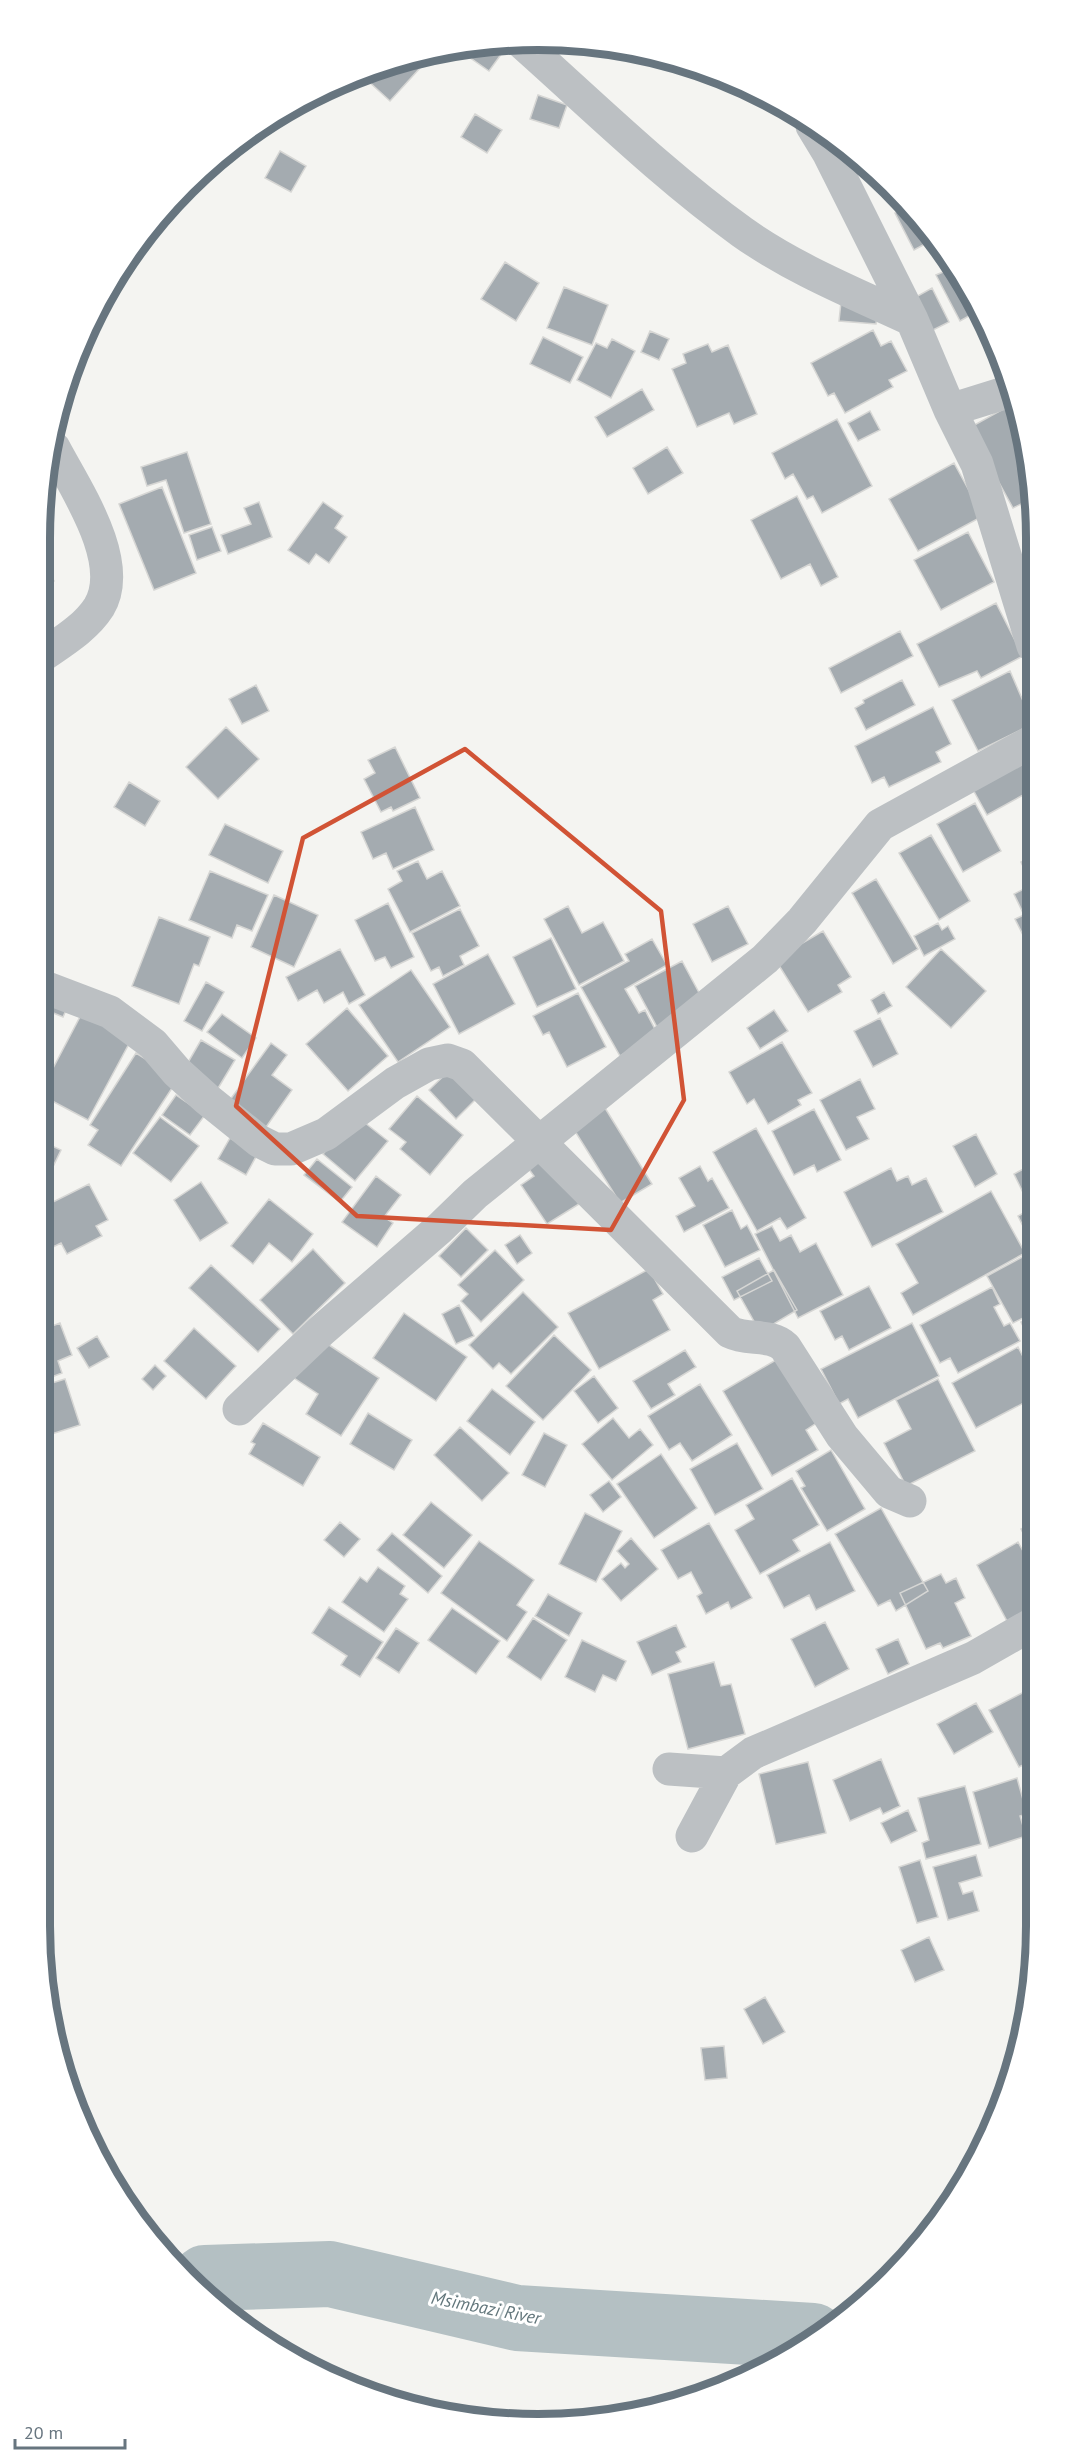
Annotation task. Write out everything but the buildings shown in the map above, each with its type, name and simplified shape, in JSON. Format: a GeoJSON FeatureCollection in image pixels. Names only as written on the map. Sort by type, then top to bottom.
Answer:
{"type":"FeatureCollection","features":[{"type":"Feature","properties":{"kind":"street"},"geometry":{"type":"LineString","coordinates":[[531,50],[657,163],[742,232],[805,271],[912,320]]}},
{"type":"Feature","properties":{"kind":"street"},"geometry":{"type":"LineString","coordinates":[[820,140],[912,320],[950,410],[977,464],[1026,623]]}},
{"type":"Feature","properties":{"kind":"street"},"geometry":{"type":"LineString","coordinates":[[950,410],[1004,393]]}},
{"type":"Feature","properties":{"kind":"street"},"geometry":{"type":"LineString","coordinates":[[50,650],[82,627],[100,606],[107,569],[103,550],[88,514],[57,454]]}},
{"type":"Feature","properties":{"kind":"street"},"geometry":{"type":"LineString","coordinates":[[239,1409],[321,1331],[538,1140],[765,959],[802,921],[880,825],[1026,745]]}},
{"type":"Feature","properties":{"kind":"street"},"geometry":{"type":"LineString","coordinates":[[50,989],[110,1012],[153,1044],[177,1072],[208,1100],[259,1141],[275,1149],[291,1149],[326,1134],[395,1083],[429,1064],[447,1060],[462,1065],[730,1332],[738,1336],[773,1339],[785,1347],[842,1436],[889,1492],[910,1501]]}},
{"type":"Feature","properties":{"kind":"street"},"geometry":{"type":"LineString","coordinates":[[692,1836],[726,1773],[753,1753],[973,1658],[1026,1628]]}},
{"type":"Feature","properties":{"kind":"street"},"geometry":{"type":"LineString","coordinates":[[669,1769],[726,1773]]}},
{"type":"Feature","properties":{"kind":"highlighted area"},"geometry":{"type":"Polygon","coordinates":[[[465,749],[661,911],[684,1100],[611,1230],[357,1216],[236,1106],[303,838],[465,749]]]}},
{"type":"Feature","properties":{"kind":"waterway","name":"Msimbazi River"},"geometry":{"type":"LineString","coordinates":[[203,2280],[330,2274],[517,2318],[802,2335]]}}]}
